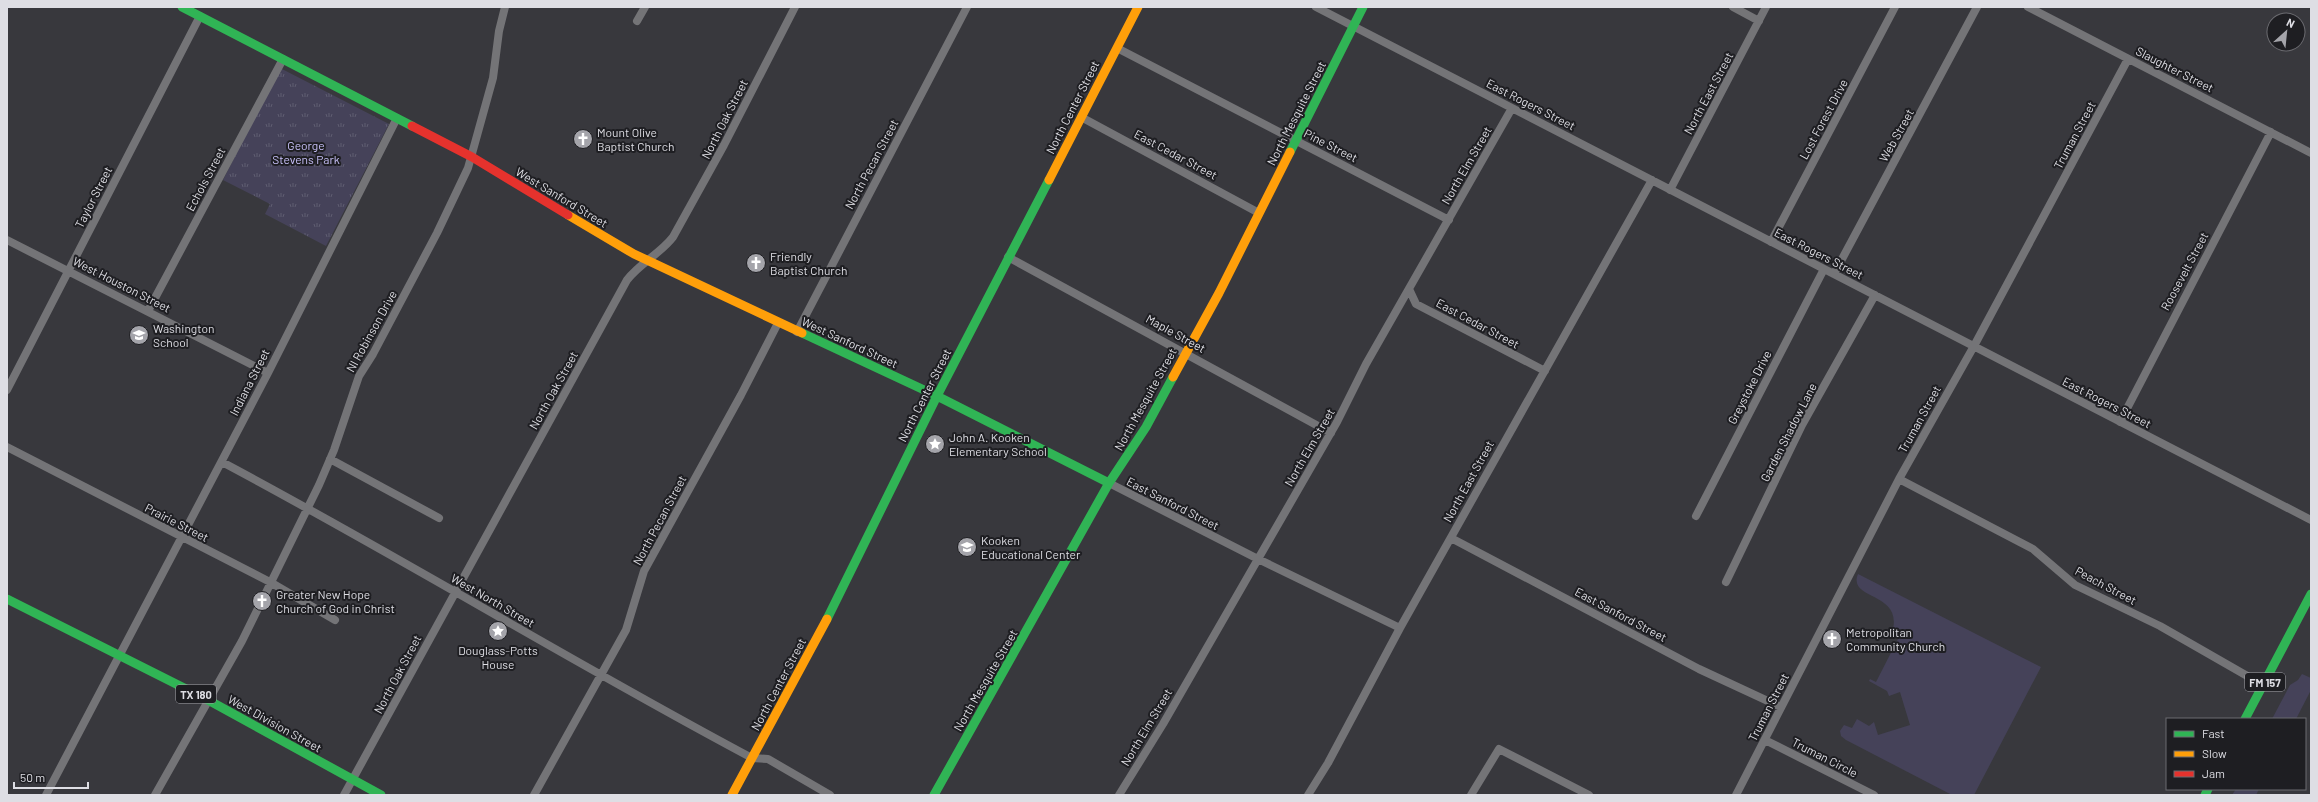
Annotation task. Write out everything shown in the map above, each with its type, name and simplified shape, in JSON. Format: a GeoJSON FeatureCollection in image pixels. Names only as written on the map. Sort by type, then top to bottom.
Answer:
{"type":"FeatureCollection","features":[{"type":"Feature","properties":{"kind":"main road","name":"West Sanford Street"},"geometry":{"type":"LineString","coordinates":[[182,7],[472,157],[634,254],[648,259],[778,323],[936,396]]}},
{"type":"Feature","properties":{"kind":"main road","name":"North Center Street"},"geometry":{"type":"LineString","coordinates":[[732,795],[819,635],[936,396],[1138,7]]}},
{"type":"Feature","properties":{"kind":"main road","name":"North Mesquite Street"},"geometry":{"type":"LineString","coordinates":[[934,795],[1109,483],[1146,427],[1218,293],[1363,7]]}},
{"type":"Feature","properties":{"kind":"main road","name":"East Sanford Street"},"geometry":{"type":"LineString","coordinates":[[936,396],[1109,483]]}},
{"type":"Feature","properties":{"kind":"main road","name":"FM 157"},"geometry":{"type":"LineString","coordinates":[[2246,718],[2311,594]]}},
{"type":"Feature","properties":{"kind":"main road","name":"West Division Street"},"geometry":{"type":"LineString","coordinates":[[7,599],[208,700],[381,795]]}},
{"type":"Feature","properties":{"kind":"street","name":"Nl Robinson Drive"},"geometry":{"type":"LineString","coordinates":[[155,795],[242,641],[330,459],[359,376],[373,354],[437,233],[472,157],[493,78],[499,31],[505,7]]}},
{"type":"Feature","properties":{"kind":"street"},"geometry":{"type":"LineString","coordinates":[[638,22],[645,7]]}},
{"type":"Feature","properties":{"kind":"street","name":"North Oak Street"},"geometry":{"type":"LineString","coordinates":[[344,795],[627,280],[636,268],[668,244],[673,237],[724,145],[795,7]]}},
{"type":"Feature","properties":{"kind":"street","name":"North Pecan Street"},"geometry":{"type":"LineString","coordinates":[[797,332],[967,7]]}},
{"type":"Feature","properties":{"kind":"street","name":"East Rogers Street"},"geometry":{"type":"LineString","coordinates":[[1316,7],[2311,520]]}},
{"type":"Feature","properties":{"kind":"street"},"geometry":{"type":"LineString","coordinates":[[1734,7],[1759,21]]}},
{"type":"Feature","properties":{"kind":"street","name":"North East Street"},"geometry":{"type":"LineString","coordinates":[[1670,190],[1766,7]]}},
{"type":"Feature","properties":{"kind":"street","name":"Lost Forest Drive"},"geometry":{"type":"LineString","coordinates":[[1771,242],[1895,7]]}},
{"type":"Feature","properties":{"kind":"street","name":"Web Street"},"geometry":{"type":"LineString","coordinates":[[1834,274],[1977,7]]}},
{"type":"Feature","properties":{"kind":"street","name":"Slaughter Street"},"geometry":{"type":"LineString","coordinates":[[2028,7],[2311,152]]}},
{"type":"Feature","properties":{"kind":"street","name":"Taylor Street"},"geometry":{"type":"LineString","coordinates":[[7,390],[200,16]]}},
{"type":"Feature","properties":{"kind":"street","name":"Pine Street"},"geometry":{"type":"LineString","coordinates":[[1117,48],[1449,220]]}},
{"type":"Feature","properties":{"kind":"street","name":"Echols Street"},"geometry":{"type":"LineString","coordinates":[[148,311],[283,59]]}},
{"type":"Feature","properties":{"kind":"street","name":"Truman Street"},"geometry":{"type":"LineString","coordinates":[[1736,795],[1899,479],[1974,346],[2128,59]]}},
{"type":"Feature","properties":{"kind":"street","name":"North Elm Street"},"geometry":{"type":"LineString","coordinates":[[1119,795],[1163,724],[1331,433],[1366,364],[1512,108]]}},
{"type":"Feature","properties":{"kind":"street","name":"East Cedar Street"},"geometry":{"type":"LineString","coordinates":[[1081,117],[1259,213]]}},
{"type":"Feature","properties":{"kind":"street","name":"Indiana Street"},"geometry":{"type":"LineString","coordinates":[[46,795],[222,462],[397,118]]}},
{"type":"Feature","properties":{"kind":"street","name":"Roosevelt Street"},"geometry":{"type":"LineString","coordinates":[[2120,422],[2270,132]]}},
{"type":"Feature","properties":{"kind":"street","name":"North East Street"},"geometry":{"type":"LineString","coordinates":[[1308,795],[1328,763],[1400,628],[1652,180]]}},
{"type":"Feature","properties":{"kind":"street","name":"West Houston Street"},"geometry":{"type":"LineString","coordinates":[[7,240],[268,373]]}},
{"type":"Feature","properties":{"kind":"street","name":"Maple Street"},"geometry":{"type":"LineString","coordinates":[[1008,257],[1185,352],[1331,433]]}},
{"type":"Feature","properties":{"kind":"street","name":"Greystoke Drive"},"geometry":{"type":"LineString","coordinates":[[1696,516],[1824,269]]}},
{"type":"Feature","properties":{"kind":"street","name":"East Cedar Street"},"geometry":{"type":"LineString","coordinates":[[1409,289],[1416,304],[1545,371]]}},
{"type":"Feature","properties":{"kind":"street","name":"Garden Shadow Lane"},"geometry":{"type":"LineString","coordinates":[[1726,582],[1802,426],[1875,295]]}},
{"type":"Feature","properties":{"kind":"street","name":"North Pecan Street"},"geometry":{"type":"LineString","coordinates":[[534,795],[626,630],[644,571],[741,395],[778,323]]}},
{"type":"Feature","properties":{"kind":"street","name":"Prairie Street"},"geometry":{"type":"LineString","coordinates":[[7,447],[270,582],[335,620]]}},
{"type":"Feature","properties":{"kind":"street"},"geometry":{"type":"LineString","coordinates":[[330,459],[439,518]]}},
{"type":"Feature","properties":{"kind":"street","name":"West North Street"},"geometry":{"type":"LineString","coordinates":[[222,462],[308,507],[454,593],[600,675],[752,758],[768,759],[830,795]]}},
{"type":"Feature","properties":{"kind":"street","name":"Peach Street"},"geometry":{"type":"LineString","coordinates":[[1899,479],[2033,550],[2075,585],[2160,626],[2263,685]]}},
{"type":"Feature","properties":{"kind":"street","name":"East Sanford Street"},"geometry":{"type":"LineString","coordinates":[[1109,483],[1258,559],[1400,628]]}},
{"type":"Feature","properties":{"kind":"street","name":"East Sanford Street"},"geometry":{"type":"LineString","coordinates":[[1451,538],[1699,670],[1781,707]]}},
{"type":"Feature","properties":{"kind":"street","name":"Truman Circle"},"geometry":{"type":"LineString","coordinates":[[1765,740],[1874,795]]}},
{"type":"Feature","properties":{"kind":"street"},"geometry":{"type":"LineString","coordinates":[[1471,795],[1499,749],[1590,795]]}},
{"type":"Feature","properties":{"kind":"green space","name":"George Stevens Park"},"geometry":{"type":"Polygon","coordinates":[[[280,68],[389,124],[326,246],[265,214],[270,204],[223,180],[280,68]]]}},
{"type":"Feature","properties":{"kind":"green space"},"geometry":{"type":"Polygon","coordinates":[[[1858,574],[2041,667],[1974,795],[1952,795],[1841,736],[1840,731],[1844,725],[1852,728],[1857,719],[1869,726],[1874,722],[1878,735],[1910,725],[1900,692],[1889,696],[1887,691],[1869,681],[1870,679],[1876,682],[1899,637],[1892,633],[1894,620],[1891,610],[1884,603],[1860,589],[1857,583],[1858,574]]]}},
{"type":"Feature","properties":{"kind":"green space"},"geometry":{"type":"Polygon","coordinates":[[[2302,674],[2311,678],[2311,690],[2297,718],[2273,718],[2290,685],[2298,680],[2302,674]]]}},
{"type":"Feature","properties":{"kind":"green space"},"geometry":{"type":"Polygon","coordinates":[[[2235,790],[2258,790],[2256,795],[2232,795],[2235,790]]]}},
{"type":"Feature","properties":{"kind":"traffic: fast"},"geometry":{"type":"LineString","coordinates":[[182,7],[412,126]]}},
{"type":"Feature","properties":{"kind":"traffic: fast"},"geometry":{"type":"LineString","coordinates":[[1290,152],[1363,7]]}},
{"type":"Feature","properties":{"kind":"traffic: fast"},"geometry":{"type":"LineString","coordinates":[[827,619],[937,396],[1049,180]]}},
{"type":"Feature","properties":{"kind":"traffic: fast"},"geometry":{"type":"LineString","coordinates":[[802,333],[937,396],[1109,483]]}},
{"type":"Feature","properties":{"kind":"traffic: fast"},"geometry":{"type":"LineString","coordinates":[[934,795],[1109,483],[1146,427],[1173,377]]}},
{"type":"Feature","properties":{"kind":"traffic: fast"},"geometry":{"type":"LineString","coordinates":[[2246,718],[2311,594]]}},
{"type":"Feature","properties":{"kind":"traffic: fast"},"geometry":{"type":"LineString","coordinates":[[7,599],[208,700],[381,795]]}},
{"type":"Feature","properties":{"kind":"traffic: fast"},"geometry":{"type":"LineString","coordinates":[[2205,795],[2208,790]]}},
{"type":"Feature","properties":{"kind":"traffic: slow"},"geometry":{"type":"LineString","coordinates":[[1049,180],[1138,7]]}},
{"type":"Feature","properties":{"kind":"traffic: slow"},"geometry":{"type":"LineString","coordinates":[[1173,377],[1219,293],[1290,152]]}},
{"type":"Feature","properties":{"kind":"traffic: slow"},"geometry":{"type":"LineString","coordinates":[[568,215],[634,254],[802,333]]}},
{"type":"Feature","properties":{"kind":"traffic: slow"},"geometry":{"type":"LineString","coordinates":[[732,795],[827,619]]}},
{"type":"Feature","properties":{"kind":"traffic: jam"},"geometry":{"type":"LineString","coordinates":[[412,126],[472,157],[568,215]]}},
{"type":"Feature","properties":{"kind":"place","name":"Mount Olive Baptist Church"},"geometry":{"type":"Point","coordinates":[583,139]}},
{"type":"Feature","properties":{"kind":"place","name":"Friendly Baptist Church"},"geometry":{"type":"Point","coordinates":[756,263]}},
{"type":"Feature","properties":{"kind":"place","name":"Washington School"},"geometry":{"type":"Point","coordinates":[139,335]}},
{"type":"Feature","properties":{"kind":"place","name":"John A. Kooken Elementary School"},"geometry":{"type":"Point","coordinates":[935,444]}},
{"type":"Feature","properties":{"kind":"place","name":"Kooken Educational Center"},"geometry":{"type":"Point","coordinates":[967,547]}},
{"type":"Feature","properties":{"kind":"place","name":"Greater New Hope Church of God in Christ"},"geometry":{"type":"Point","coordinates":[262,601]}},
{"type":"Feature","properties":{"kind":"place","name":"Douglass-Potts House"},"geometry":{"type":"Point","coordinates":[498,631]}},
{"type":"Feature","properties":{"kind":"place","name":"Metropolitan Community Church"},"geometry":{"type":"Point","coordinates":[1832,639]}}]}
